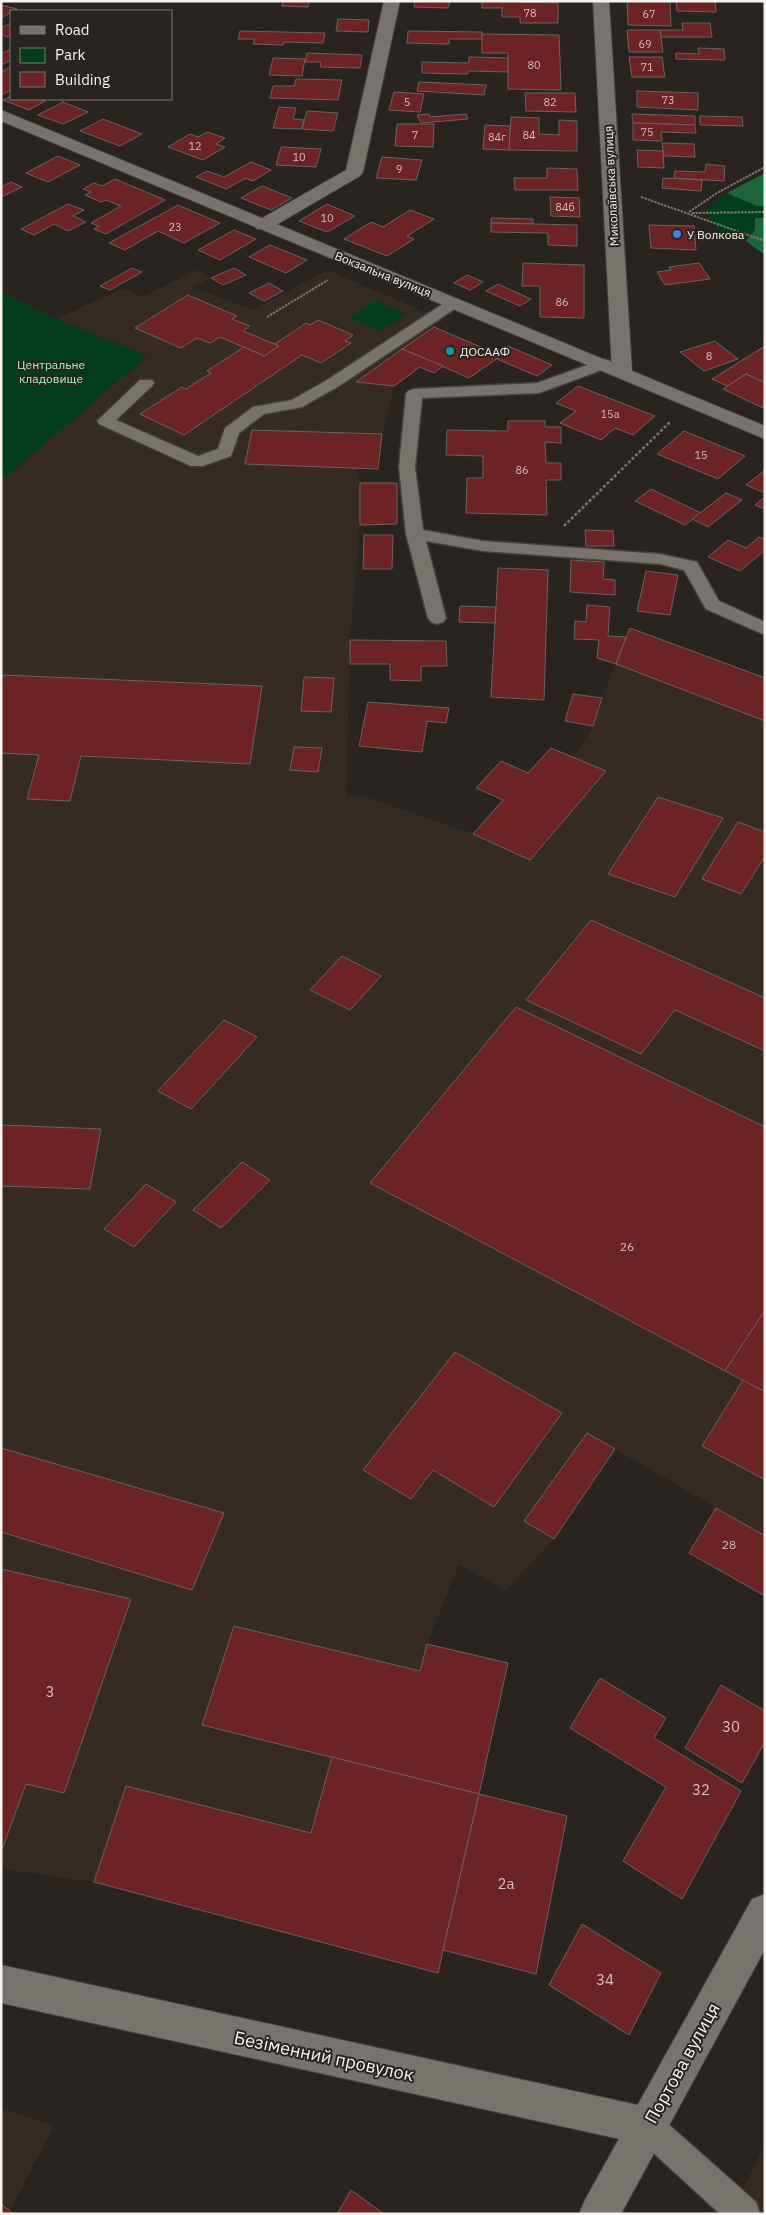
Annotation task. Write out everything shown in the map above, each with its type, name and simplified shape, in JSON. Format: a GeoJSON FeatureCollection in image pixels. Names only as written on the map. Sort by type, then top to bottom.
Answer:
{"type":"FeatureCollection","features":[{"type":"Feature","properties":{"kind":"street"},"geometry":{"type":"LineString","coordinates":[[263,225],[354,172],[392,1]]}},
{"type":"Feature","properties":{"kind":"street","name":"Миколаївська вулиця"},"geometry":{"type":"LineString","coordinates":[[601,1],[622,371]]}},
{"type":"Feature","properties":{"kind":"street","name":"Вокзальна вулиця"},"geometry":{"type":"LineString","coordinates":[[1,115],[263,225],[622,371],[765,432]]}},
{"type":"Feature","properties":{"kind":"street","name":"Портова вулиця"},"geometry":{"type":"LineString","coordinates":[[599,2214],[765,1912]]}},
{"type":"Feature","properties":{"kind":"street","name":"Безіменний провулок"},"geometry":{"type":"LineString","coordinates":[[1,1984],[647,2126]]}},
{"type":"Feature","properties":{"kind":"lane"},"geometry":{"type":"LineString","coordinates":[[146,383],[105,422],[197,462],[225,452],[231,431],[259,410],[296,404],[333,383],[454,303]]}},
{"type":"Feature","properties":{"kind":"lane"},"geometry":{"type":"LineString","coordinates":[[437,618],[415,534],[407,467],[414,394],[538,388],[604,364]]}},
{"type":"Feature","properties":{"kind":"lane"},"geometry":{"type":"LineString","coordinates":[[415,534],[483,546],[660,559],[691,566],[712,604],[765,629]]}},
{"type":"Feature","properties":{"kind":"lane"},"geometry":{"type":"LineString","coordinates":[[647,2126],[744,2214]]}},
{"type":"Feature","properties":{"kind":"path"},"geometry":{"type":"LineString","coordinates":[[689,213],[717,193],[765,167]]}},
{"type":"Feature","properties":{"kind":"path"},"geometry":{"type":"LineString","coordinates":[[637,195],[765,241]]}},
{"type":"Feature","properties":{"kind":"path"},"geometry":{"type":"LineString","coordinates":[[689,213],[765,212]]}},
{"type":"Feature","properties":{"kind":"path"},"geometry":{"type":"LineString","coordinates":[[267,317],[356,263]]}},
{"type":"Feature","properties":{"kind":"path"},"geometry":{"type":"LineString","coordinates":[[540,550],[604,484],[693,402]]}},
{"type":"Feature","properties":{"kind":"shaded area"},"geometry":{"type":"Polygon","coordinates":[[[197,270],[211,278],[192,287],[253,310],[327,270],[444,320],[357,382],[394,386],[382,434],[378,469],[356,469],[360,483],[360,525],[350,640],[346,796],[360,795],[473,834],[503,800],[476,788],[501,761],[528,773],[551,748],[574,757],[593,726],[630,628],[765,678],[765,1536],[615,1449],[554,1539],[506,1590],[459,1565],[427,1644],[508,1663],[438,1973],[94,1882],[1,1869],[1,481],[147,356],[56,319],[123,288],[141,297],[197,270]]]}},
{"type":"Feature","properties":{"kind":"shaded area"},"geometry":{"type":"Polygon","coordinates":[[[1,2108],[54,2126],[10,2211],[1,2204],[1,2108]]]}},
{"type":"Feature","properties":{"kind":"shaded area"},"geometry":{"type":"Polygon","coordinates":[[[765,2144],[765,2214],[731,2214],[765,2144]]]}},
{"type":"Feature","properties":{"kind":"green space"},"geometry":{"type":"Polygon","coordinates":[[[765,173],[765,255],[746,241],[719,233],[705,211],[727,193],[765,173]]]}},
{"type":"Feature","properties":{"kind":"green space"},"geometry":{"type":"Polygon","coordinates":[[[765,173],[765,206],[757,206],[727,193],[765,173]]]}},
{"type":"Feature","properties":{"kind":"green space"},"geometry":{"type":"Polygon","coordinates":[[[755,218],[765,218],[765,255],[746,241],[755,230],[755,218]]]}},
{"type":"Feature","properties":{"kind":"green space","name":"Центральне кладовище"},"geometry":{"type":"Polygon","coordinates":[[[1,292],[56,319],[147,356],[1,481],[1,292]]]}},
{"type":"Feature","properties":{"kind":"green space"},"geometry":{"type":"Polygon","coordinates":[[[376,301],[407,314],[381,331],[349,318],[376,301]]]}},
{"type":"Feature","properties":{"kind":"building"},"geometry":{"type":"Polygon","coordinates":[[[283,1],[309,1],[308,7],[282,6],[283,1]]]}},
{"type":"Feature","properties":{"kind":"building"},"geometry":{"type":"Polygon","coordinates":[[[415,1],[450,1],[448,8],[414,7],[415,1]]]}},
{"type":"Feature","properties":{"kind":"building"},"geometry":{"type":"Polygon","coordinates":[[[482,1],[558,3],[558,23],[520,23],[520,17],[502,17],[502,8],[482,8],[482,1]]]}},
{"type":"Feature","properties":{"kind":"building"},"geometry":{"type":"Polygon","coordinates":[[[627,1],[670,2],[671,26],[628,25],[627,1]]]}},
{"type":"Feature","properties":{"kind":"building"},"geometry":{"type":"Polygon","coordinates":[[[676,1],[715,1],[716,12],[677,11],[676,1]]]}},
{"type":"Feature","properties":{"kind":"building"},"geometry":{"type":"Polygon","coordinates":[[[1,5],[17,9],[10,10],[10,13],[1,18],[1,5]]]}},
{"type":"Feature","properties":{"kind":"building"},"geometry":{"type":"Polygon","coordinates":[[[338,19],[369,20],[368,32],[336,31],[338,19]]]}},
{"type":"Feature","properties":{"kind":"building"},"geometry":{"type":"Polygon","coordinates":[[[682,23],[710,23],[712,37],[661,37],[660,30],[683,30],[682,23]]]}},
{"type":"Feature","properties":{"kind":"building"},"geometry":{"type":"Polygon","coordinates":[[[10,24],[10,36],[7,37],[1,34],[1,28],[10,24]]]}},
{"type":"Feature","properties":{"kind":"building"},"geometry":{"type":"Polygon","coordinates":[[[627,30],[660,30],[663,52],[629,52],[627,30]]]}},
{"type":"Feature","properties":{"kind":"building"},"geometry":{"type":"Polygon","coordinates":[[[240,31],[325,33],[323,43],[284,42],[283,45],[253,44],[255,39],[238,39],[240,31]]]}},
{"type":"Feature","properties":{"kind":"building"},"geometry":{"type":"Polygon","coordinates":[[[408,31],[482,32],[482,39],[449,39],[449,44],[407,43],[408,31]]]}},
{"type":"Feature","properties":{"kind":"building"},"geometry":{"type":"Polygon","coordinates":[[[482,34],[559,35],[561,90],[508,89],[508,53],[482,53],[482,34]]]}},
{"type":"Feature","properties":{"kind":"building"},"geometry":{"type":"Polygon","coordinates":[[[698,48],[724,49],[725,60],[676,59],[676,53],[699,54],[698,48]]]}},
{"type":"Feature","properties":{"kind":"building"},"geometry":{"type":"Polygon","coordinates":[[[10,50],[10,60],[1,65],[1,54],[10,50]]]}},
{"type":"Feature","properties":{"kind":"building"},"geometry":{"type":"Polygon","coordinates":[[[307,53],[362,55],[360,68],[320,67],[321,62],[305,62],[307,53]]]}},
{"type":"Feature","properties":{"kind":"building"},"geometry":{"type":"Polygon","coordinates":[[[469,57],[508,58],[508,72],[468,71],[468,74],[422,73],[422,62],[469,63],[469,57]]]}},
{"type":"Feature","properties":{"kind":"building"},"geometry":{"type":"Polygon","coordinates":[[[629,57],[662,57],[665,77],[632,77],[629,57]]]}},
{"type":"Feature","properties":{"kind":"building"},"geometry":{"type":"Polygon","coordinates":[[[273,58],[305,59],[302,76],[269,75],[273,58]]]}},
{"type":"Feature","properties":{"kind":"building"},"geometry":{"type":"Polygon","coordinates":[[[10,68],[10,90],[1,95],[1,72],[10,68]]]}},
{"type":"Feature","properties":{"kind":"building"},"geometry":{"type":"Polygon","coordinates":[[[296,79],[342,80],[338,100],[270,98],[273,86],[294,86],[296,79]]]}},
{"type":"Feature","properties":{"kind":"building"},"geometry":{"type":"Polygon","coordinates":[[[419,82],[486,85],[484,95],[417,91],[419,82]]]}},
{"type":"Feature","properties":{"kind":"building"},"geometry":{"type":"Polygon","coordinates":[[[637,91],[698,93],[698,110],[637,107],[637,91]]]}},
{"type":"Feature","properties":{"kind":"building"},"geometry":{"type":"Polygon","coordinates":[[[394,92],[424,94],[420,112],[389,110],[394,92]]]}},
{"type":"Feature","properties":{"kind":"building"},"geometry":{"type":"Polygon","coordinates":[[[525,93],[575,93],[576,112],[526,111],[525,93]]]}},
{"type":"Feature","properties":{"kind":"building"},"geometry":{"type":"Polygon","coordinates":[[[10,96],[10,100],[45,101],[29,110],[3,100],[10,96]]]}},
{"type":"Feature","properties":{"kind":"building"},"geometry":{"type":"Polygon","coordinates":[[[63,102],[88,112],[63,124],[38,115],[63,102]]]}},
{"type":"Feature","properties":{"kind":"building"},"geometry":{"type":"Polygon","coordinates":[[[279,107],[296,108],[293,119],[304,120],[302,129],[273,128],[279,107]]]}},
{"type":"Feature","properties":{"kind":"building"},"geometry":{"type":"Polygon","coordinates":[[[307,111],[338,113],[333,131],[302,129],[307,111]]]}},
{"type":"Feature","properties":{"kind":"building"},"geometry":{"type":"Polygon","coordinates":[[[429,114],[430,117],[466,114],[468,119],[421,123],[417,115],[429,114]]]}},
{"type":"Feature","properties":{"kind":"building"},"geometry":{"type":"Polygon","coordinates":[[[632,114],[695,116],[695,125],[633,123],[632,114]]]}},
{"type":"Feature","properties":{"kind":"building"},"geometry":{"type":"Polygon","coordinates":[[[700,116],[742,117],[743,126],[700,125],[700,116]]]}},
{"type":"Feature","properties":{"kind":"building"},"geometry":{"type":"Polygon","coordinates":[[[511,117],[539,118],[539,134],[559,135],[559,120],[577,121],[577,151],[509,150],[511,117]]]}},
{"type":"Feature","properties":{"kind":"building"},"geometry":{"type":"Polygon","coordinates":[[[103,119],[142,134],[120,146],[80,131],[103,119]]]}},
{"type":"Feature","properties":{"kind":"building"},"geometry":{"type":"Polygon","coordinates":[[[633,123],[695,125],[696,133],[661,132],[662,141],[633,140],[633,123]]]}},
{"type":"Feature","properties":{"kind":"building"},"geometry":{"type":"Polygon","coordinates":[[[397,124],[434,124],[433,147],[395,146],[397,124]]]}},
{"type":"Feature","properties":{"kind":"building"},"geometry":{"type":"Polygon","coordinates":[[[485,125],[510,126],[509,150],[483,149],[485,125]]]}},
{"type":"Feature","properties":{"kind":"building"},"geometry":{"type":"Polygon","coordinates":[[[207,132],[225,138],[216,144],[225,147],[203,160],[168,147],[190,134],[198,137],[207,132]]]}},
{"type":"Feature","properties":{"kind":"building"},"geometry":{"type":"Polygon","coordinates":[[[662,143],[694,144],[695,157],[664,156],[662,143]]]}},
{"type":"Feature","properties":{"kind":"building"},"geometry":{"type":"Polygon","coordinates":[[[281,147],[321,149],[316,167],[276,165],[281,147]]]}},
{"type":"Feature","properties":{"kind":"building"},"geometry":{"type":"Polygon","coordinates":[[[637,150],[663,151],[664,168],[638,167],[637,150]]]}},
{"type":"Feature","properties":{"kind":"building"},"geometry":{"type":"Polygon","coordinates":[[[58,156],[80,165],[48,182],[26,173],[58,156]]]}},
{"type":"Feature","properties":{"kind":"building"},"geometry":{"type":"Polygon","coordinates":[[[382,157],[422,160],[416,180],[376,178],[382,157]]]}},
{"type":"Feature","properties":{"kind":"building"},"geometry":{"type":"Polygon","coordinates":[[[251,162],[271,170],[253,181],[246,178],[226,189],[196,177],[207,171],[224,177],[251,162]]]}},
{"type":"Feature","properties":{"kind":"building"},"geometry":{"type":"Polygon","coordinates":[[[706,164],[725,166],[724,181],[674,178],[675,171],[705,172],[706,164]]]}},
{"type":"Feature","properties":{"kind":"building"},"geometry":{"type":"Polygon","coordinates":[[[547,168],[577,169],[578,190],[515,190],[514,178],[547,178],[547,168]]]}},
{"type":"Feature","properties":{"kind":"building"},"geometry":{"type":"Polygon","coordinates":[[[663,178],[702,180],[701,191],[662,188],[663,178]]]}},
{"type":"Feature","properties":{"kind":"building"},"geometry":{"type":"Polygon","coordinates":[[[115,179],[165,200],[106,234],[94,229],[99,226],[91,223],[121,206],[106,200],[101,202],[85,195],[91,192],[83,189],[94,183],[102,186],[115,179]]]}},
{"type":"Feature","properties":{"kind":"building"},"geometry":{"type":"Polygon","coordinates":[[[11,182],[22,187],[1,197],[1,187],[11,182]]]}},
{"type":"Feature","properties":{"kind":"building"},"geometry":{"type":"Polygon","coordinates":[[[262,186],[292,198],[271,210],[241,198],[262,186]]]}},
{"type":"Feature","properties":{"kind":"building"},"geometry":{"type":"Polygon","coordinates":[[[550,197],[579,198],[580,217],[551,216],[550,197]]]}},
{"type":"Feature","properties":{"kind":"building"},"geometry":{"type":"Polygon","coordinates":[[[68,204],[84,210],[73,216],[86,222],[68,231],[54,224],[34,235],[21,229],[68,204]]]}},
{"type":"Feature","properties":{"kind":"building"},"geometry":{"type":"Polygon","coordinates":[[[327,204],[355,216],[327,232],[299,221],[327,204]]]}},
{"type":"Feature","properties":{"kind":"building"},"geometry":{"type":"Polygon","coordinates":[[[178,205],[220,223],[184,243],[158,231],[125,250],[109,243],[178,205]]]}},
{"type":"Feature","properties":{"kind":"building"},"geometry":{"type":"Polygon","coordinates":[[[410,210],[434,219],[407,236],[414,239],[387,256],[344,239],[371,222],[383,227],[410,210]]]}},
{"type":"Feature","properties":{"kind":"building"},"geometry":{"type":"Polygon","coordinates":[[[491,218],[533,219],[533,224],[491,223],[491,218]]]}},
{"type":"Feature","properties":{"kind":"building"},"geometry":{"type":"Polygon","coordinates":[[[491,223],[577,225],[577,246],[548,245],[548,233],[491,232],[491,223]]]}},
{"type":"Feature","properties":{"kind":"building"},"geometry":{"type":"Polygon","coordinates":[[[649,225],[694,226],[696,250],[651,248],[649,225]]]}},
{"type":"Feature","properties":{"kind":"building"},"geometry":{"type":"Polygon","coordinates":[[[234,230],[256,239],[220,260],[198,250],[234,230]]]}},
{"type":"Feature","properties":{"kind":"building"},"geometry":{"type":"Polygon","coordinates":[[[270,245],[307,260],[286,273],[249,257],[270,245]]]}},
{"type":"Feature","properties":{"kind":"building"},"geometry":{"type":"Polygon","coordinates":[[[523,263],[584,265],[584,318],[540,317],[540,286],[522,286],[523,263]]]}},
{"type":"Feature","properties":{"kind":"building"},"geometry":{"type":"Polygon","coordinates":[[[699,263],[710,279],[665,285],[657,272],[671,270],[669,267],[699,263]]]}},
{"type":"Feature","properties":{"kind":"building"},"geometry":{"type":"Polygon","coordinates":[[[132,268],[142,272],[110,290],[100,286],[132,268]]]}},
{"type":"Feature","properties":{"kind":"building"},"geometry":{"type":"Polygon","coordinates":[[[234,268],[246,275],[223,285],[211,278],[234,268]]]}},
{"type":"Feature","properties":{"kind":"building"},"geometry":{"type":"Polygon","coordinates":[[[467,275],[483,282],[470,290],[454,283],[467,275]]]}},
{"type":"Feature","properties":{"kind":"building"},"geometry":{"type":"Polygon","coordinates":[[[269,283],[283,291],[264,301],[249,293],[269,283]]]}},
{"type":"Feature","properties":{"kind":"building"},"geometry":{"type":"Polygon","coordinates":[[[498,284],[531,299],[520,306],[486,291],[498,284]]]}},
{"type":"Feature","properties":{"kind":"building"},"geometry":{"type":"Polygon","coordinates":[[[188,295],[237,316],[232,319],[250,326],[243,331],[279,346],[264,356],[220,337],[210,343],[197,338],[181,348],[135,328],[188,295]]]}},
{"type":"Feature","properties":{"kind":"building"},"geometry":{"type":"Polygon","coordinates":[[[318,320],[353,335],[345,341],[351,343],[321,363],[302,355],[184,435],[140,414],[182,387],[186,389],[211,373],[207,371],[244,347],[264,356],[279,346],[275,344],[306,323],[310,325],[318,320]]]}},
{"type":"Feature","properties":{"kind":"building","name":"ДОСААФ"},"geometry":{"type":"Polygon","coordinates":[[[434,327],[502,355],[469,378],[402,349],[434,327]]]}},
{"type":"Feature","properties":{"kind":"building"},"geometry":{"type":"Polygon","coordinates":[[[715,341],[738,359],[704,371],[680,352],[715,341]]]}},
{"type":"Feature","properties":{"kind":"building"},"geometry":{"type":"Polygon","coordinates":[[[508,346],[552,365],[537,376],[497,359],[502,355],[497,354],[508,346]]]}},
{"type":"Feature","properties":{"kind":"building"},"geometry":{"type":"Polygon","coordinates":[[[765,346],[765,381],[763,382],[746,374],[727,386],[712,379],[765,346]]]}},
{"type":"Feature","properties":{"kind":"building"},"geometry":{"type":"Polygon","coordinates":[[[402,349],[443,366],[434,373],[420,367],[394,386],[356,382],[402,349]]]}},
{"type":"Feature","properties":{"kind":"building"},"geometry":{"type":"Polygon","coordinates":[[[746,374],[765,383],[763,408],[723,389],[746,374]]]}},
{"type":"Feature","properties":{"kind":"building"},"geometry":{"type":"Polygon","coordinates":[[[578,386],[655,416],[633,435],[615,428],[601,440],[560,423],[576,411],[556,403],[578,386]]]}},
{"type":"Feature","properties":{"kind":"building"},"geometry":{"type":"Polygon","coordinates":[[[508,421],[545,421],[545,427],[561,427],[561,443],[545,442],[546,463],[561,463],[561,480],[546,480],[547,515],[466,513],[467,478],[483,478],[483,456],[446,455],[447,430],[508,431],[508,421]]]}},
{"type":"Feature","properties":{"kind":"building"},"geometry":{"type":"Polygon","coordinates":[[[252,430],[382,434],[378,469],[245,464],[252,430]]]}},
{"type":"Feature","properties":{"kind":"building"},"geometry":{"type":"Polygon","coordinates":[[[684,431],[745,456],[718,479],[657,454],[684,431]]]}},
{"type":"Feature","properties":{"kind":"building"},"geometry":{"type":"Polygon","coordinates":[[[765,470],[765,493],[746,485],[765,470]]]}},
{"type":"Feature","properties":{"kind":"building"},"geometry":{"type":"Polygon","coordinates":[[[360,483],[397,483],[397,524],[360,525],[360,483]]]}},
{"type":"Feature","properties":{"kind":"building"},"geometry":{"type":"Polygon","coordinates":[[[651,489],[701,513],[685,525],[635,501],[651,489]]]}},
{"type":"Feature","properties":{"kind":"building"},"geometry":{"type":"Polygon","coordinates":[[[726,493],[742,500],[708,527],[692,519],[726,493]]]}},
{"type":"Feature","properties":{"kind":"building"},"geometry":{"type":"Polygon","coordinates":[[[765,497],[765,509],[755,505],[765,497]]]}},
{"type":"Feature","properties":{"kind":"building"},"geometry":{"type":"Polygon","coordinates":[[[585,530],[613,531],[614,546],[586,546],[585,530]]]}},
{"type":"Feature","properties":{"kind":"building"},"geometry":{"type":"Polygon","coordinates":[[[364,535],[393,535],[392,569],[363,569],[364,535]]]}},
{"type":"Feature","properties":{"kind":"building"},"geometry":{"type":"Polygon","coordinates":[[[759,537],[765,540],[765,550],[740,571],[708,557],[728,540],[746,548],[759,537]]]}},
{"type":"Feature","properties":{"kind":"building"},"geometry":{"type":"Polygon","coordinates":[[[571,560],[604,562],[603,579],[615,580],[615,595],[570,592],[571,560]]]}},
{"type":"Feature","properties":{"kind":"building"},"geometry":{"type":"Polygon","coordinates":[[[498,568],[548,570],[544,700],[491,697],[498,568]]]}},
{"type":"Feature","properties":{"kind":"building"},"geometry":{"type":"Polygon","coordinates":[[[646,571],[678,575],[670,615],[637,611],[646,571]]]}},
{"type":"Feature","properties":{"kind":"building"},"geometry":{"type":"Polygon","coordinates":[[[587,605],[610,607],[608,636],[626,637],[616,664],[597,658],[599,640],[574,639],[575,621],[586,622],[587,605]]]}},
{"type":"Feature","properties":{"kind":"building"},"geometry":{"type":"Polygon","coordinates":[[[460,606],[496,607],[495,623],[459,622],[460,606]]]}},
{"type":"Feature","properties":{"kind":"building"},"geometry":{"type":"Polygon","coordinates":[[[630,628],[765,678],[765,721],[616,664],[630,628]]]}},
{"type":"Feature","properties":{"kind":"building"},"geometry":{"type":"Polygon","coordinates":[[[350,640],[446,641],[447,666],[421,666],[421,681],[390,680],[390,664],[350,664],[350,640]]]}},
{"type":"Feature","properties":{"kind":"building"},"geometry":{"type":"Polygon","coordinates":[[[3,675],[262,686],[250,764],[81,756],[70,801],[27,799],[39,755],[1,753],[1,681],[3,675]]]}},
{"type":"Feature","properties":{"kind":"building"},"geometry":{"type":"Polygon","coordinates":[[[304,677],[334,678],[331,712],[301,711],[304,677]]]}},
{"type":"Feature","properties":{"kind":"building"},"geometry":{"type":"Polygon","coordinates":[[[573,694],[602,698],[593,726],[565,721],[573,694]]]}},
{"type":"Feature","properties":{"kind":"building"},"geometry":{"type":"Polygon","coordinates":[[[368,702],[449,708],[446,723],[427,721],[422,752],[359,746],[368,702]]]}},
{"type":"Feature","properties":{"kind":"building"},"geometry":{"type":"Polygon","coordinates":[[[294,747],[322,748],[318,772],[290,770],[294,747]]]}},
{"type":"Feature","properties":{"kind":"building"},"geometry":{"type":"Polygon","coordinates":[[[551,748],[606,771],[530,860],[473,834],[503,800],[476,788],[501,761],[528,773],[551,748]]]}},
{"type":"Feature","properties":{"kind":"building"},"geometry":{"type":"Polygon","coordinates":[[[658,797],[723,818],[675,897],[608,874],[658,797]]]}},
{"type":"Feature","properties":{"kind":"building"},"geometry":{"type":"Polygon","coordinates":[[[738,822],[765,832],[765,856],[741,894],[702,879],[738,822]]]}},
{"type":"Feature","properties":{"kind":"building"},"geometry":{"type":"Polygon","coordinates":[[[591,920],[765,998],[765,1051],[675,1010],[641,1054],[526,1000],[591,920]]]}},
{"type":"Feature","properties":{"kind":"building"},"geometry":{"type":"Polygon","coordinates":[[[342,956],[381,976],[350,1010],[310,990],[342,956]]]}},
{"type":"Feature","properties":{"kind":"building"},"geometry":{"type":"Polygon","coordinates":[[[516,1007],[765,1127],[765,1310],[725,1371],[370,1183],[516,1007]]]}},
{"type":"Feature","properties":{"kind":"building"},"geometry":{"type":"Polygon","coordinates":[[[224,1020],[257,1037],[191,1109],[158,1091],[224,1020]]]}},
{"type":"Feature","properties":{"kind":"building"},"geometry":{"type":"Polygon","coordinates":[[[1,1125],[101,1129],[90,1189],[1,1186],[1,1125]]]}},
{"type":"Feature","properties":{"kind":"building"},"geometry":{"type":"Polygon","coordinates":[[[242,1162],[270,1180],[221,1228],[193,1210],[242,1162]]]}},
{"type":"Feature","properties":{"kind":"building"},"geometry":{"type":"Polygon","coordinates":[[[146,1184],[176,1202],[134,1247],[104,1229],[146,1184]]]}},
{"type":"Feature","properties":{"kind":"building"},"geometry":{"type":"Polygon","coordinates":[[[765,1310],[765,1392],[725,1371],[765,1310]]]}},
{"type":"Feature","properties":{"kind":"building"},"geometry":{"type":"Polygon","coordinates":[[[455,1352],[562,1413],[494,1507],[433,1470],[411,1499],[363,1470],[455,1352]]]}},
{"type":"Feature","properties":{"kind":"building"},"geometry":{"type":"Polygon","coordinates":[[[743,1380],[765,1392],[765,1480],[702,1446],[743,1380]]]}},
{"type":"Feature","properties":{"kind":"building"},"geometry":{"type":"Polygon","coordinates":[[[587,1433],[615,1449],[554,1539],[524,1521],[587,1433]]]}},
{"type":"Feature","properties":{"kind":"building"},"geometry":{"type":"Polygon","coordinates":[[[1,1448],[224,1513],[192,1590],[1,1532],[1,1448]]]}},
{"type":"Feature","properties":{"kind":"building"},"geometry":{"type":"Polygon","coordinates":[[[716,1508],[765,1536],[765,1596],[689,1553],[716,1508]]]}},
{"type":"Feature","properties":{"kind":"building"},"geometry":{"type":"Polygon","coordinates":[[[1,1569],[131,1599],[64,1793],[26,1784],[1,1852],[1,1569]]]}},
{"type":"Feature","properties":{"kind":"building"},"geometry":{"type":"Polygon","coordinates":[[[234,1626],[420,1671],[427,1644],[508,1663],[479,1794],[202,1725],[234,1626]]]}},
{"type":"Feature","properties":{"kind":"building"},"geometry":{"type":"Polygon","coordinates":[[[600,1678],[666,1718],[654,1738],[741,1791],[682,1899],[623,1861],[666,1787],[570,1728],[600,1678]]]}},
{"type":"Feature","properties":{"kind":"building"},"geometry":{"type":"Polygon","coordinates":[[[721,1685],[765,1711],[765,1742],[742,1783],[685,1748],[721,1685]]]}},
{"type":"Feature","properties":{"kind":"building"},"geometry":{"type":"Polygon","coordinates":[[[332,1757],[479,1794],[438,1973],[94,1882],[126,1786],[311,1833],[332,1757]]]}},
{"type":"Feature","properties":{"kind":"building"},"geometry":{"type":"Polygon","coordinates":[[[479,1794],[567,1816],[536,1974],[443,1950],[479,1794]]]}},
{"type":"Feature","properties":{"kind":"building"},"geometry":{"type":"Polygon","coordinates":[[[582,1924],[661,1973],[629,2035],[549,1985],[582,1924]]]}},
{"type":"Feature","properties":{"kind":"building"},"geometry":{"type":"Polygon","coordinates":[[[351,2190],[384,2214],[337,2214],[351,2190]]]}},
{"type":"Feature","properties":{"kind":"building"},"geometry":{"type":"Polygon","coordinates":[[[1,2204],[10,2211],[12,2214],[1,2214],[1,2204]]]}},
{"type":"Feature","properties":{"kind":"place","name":"У Волкова"},"geometry":{"type":"Point","coordinates":[677,234]}},
{"type":"Feature","properties":{"kind":"place","name":"ДОСААФ"},"geometry":{"type":"Point","coordinates":[450,351]}}]}
